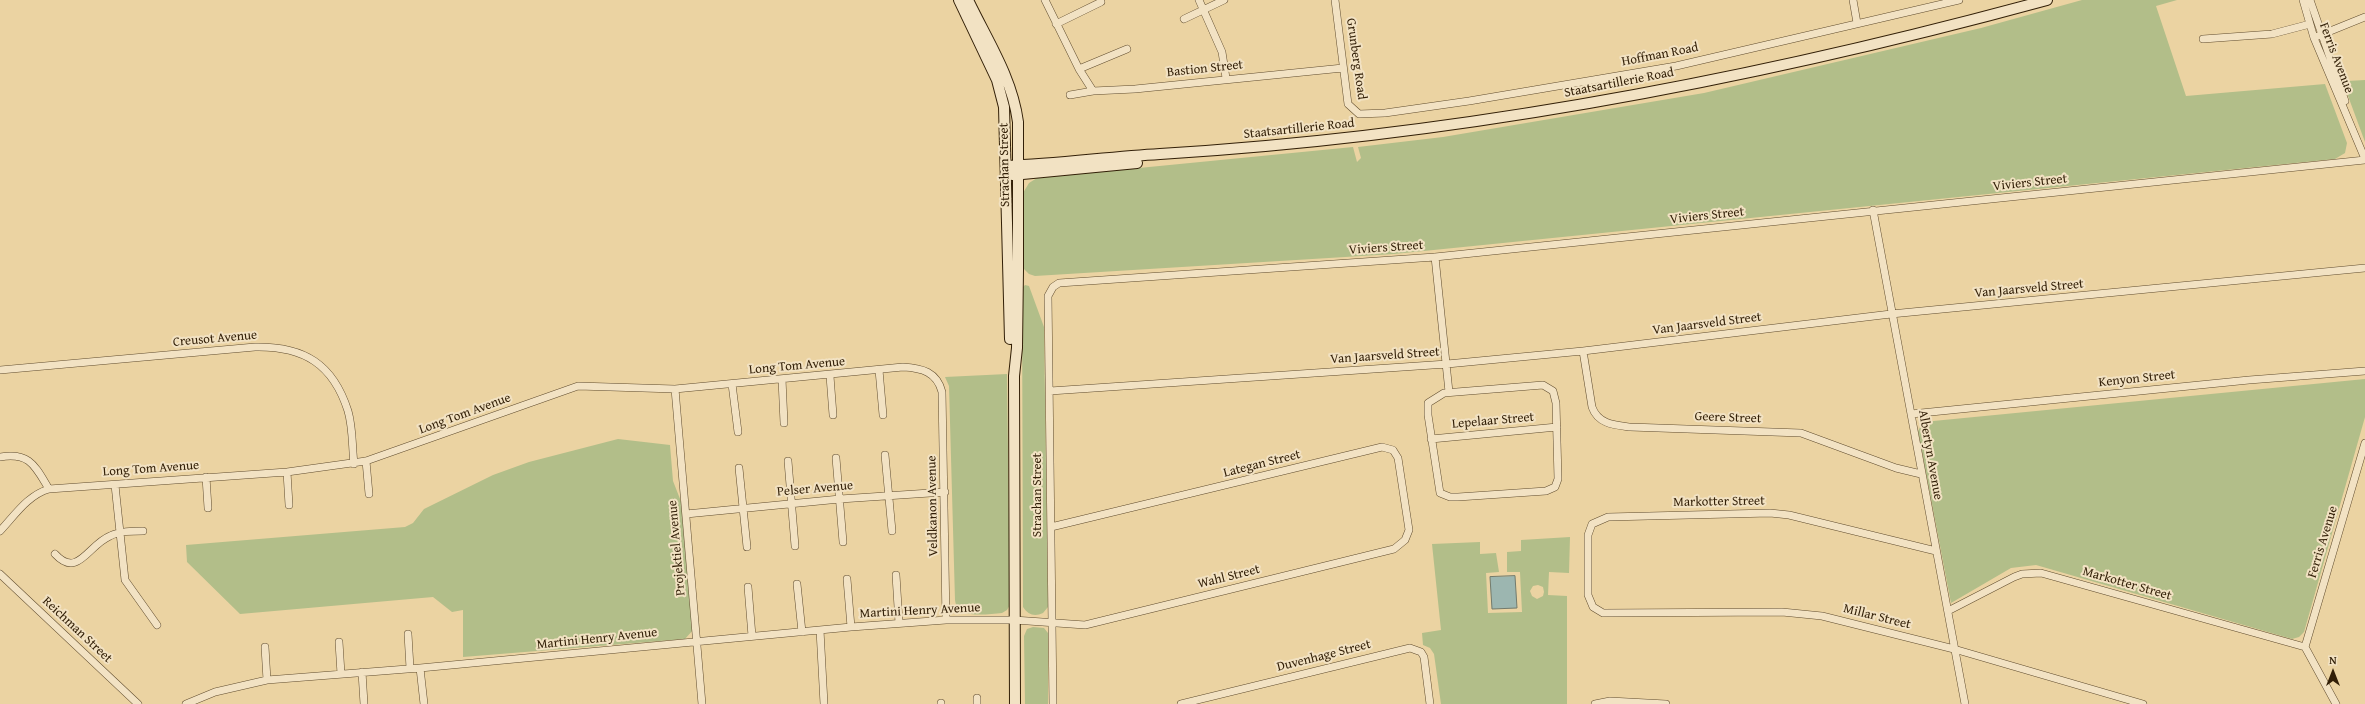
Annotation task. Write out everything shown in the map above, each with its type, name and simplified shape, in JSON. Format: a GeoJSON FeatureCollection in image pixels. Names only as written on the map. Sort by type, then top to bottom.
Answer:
{"type":"FeatureCollection","features":[{"type":"Feature","properties":{"kind":"street","name":"Strachan Street"},"geometry":{"type":"LineString","coordinates":[[963,0],[1012,90],[1018,122],[1017,328],[1014,365],[1015,704]]}},
{"type":"Feature","properties":{"kind":"street","name":"Strachan Street"},"geometry":{"type":"LineString","coordinates":[[963,0],[1002,93],[1005,112],[1010,347],[1014,365]]}},
{"type":"Feature","properties":{"kind":"street"},"geometry":{"type":"LineString","coordinates":[[1045,0],[1079,69],[1093,91]]}},
{"type":"Feature","properties":{"kind":"street"},"geometry":{"type":"LineString","coordinates":[[1199,0],[1222,52],[1226,78]]}},
{"type":"Feature","properties":{"kind":"street"},"geometry":{"type":"LineString","coordinates":[[1184,18],[1224,0]]}},
{"type":"Feature","properties":{"kind":"street","name":"Grunberg Road"},"geometry":{"type":"LineString","coordinates":[[1335,0],[1348,104],[1356,113],[1362,114]]}},
{"type":"Feature","properties":{"kind":"street"},"geometry":{"type":"LineString","coordinates":[[1853,0],[1857,23]]}},
{"type":"Feature","properties":{"kind":"street","name":"Hoffman Road"},"geometry":{"type":"LineString","coordinates":[[1362,114],[1385,113],[1469,101],[1676,66],[1959,0]]}},
{"type":"Feature","properties":{"kind":"street","name":"Staatsartillerie Road"},"geometry":{"type":"LineString","coordinates":[[1007,170],[1188,154],[1430,129],[1541,111],[1785,64],[2047,0]]}},
{"type":"Feature","properties":{"kind":"street","name":"Ferris Avenue"},"geometry":{"type":"LineString","coordinates":[[2302,0],[2314,38],[2365,159]]}},
{"type":"Feature","properties":{"kind":"street","name":"Ferris Avenue"},"geometry":{"type":"LineString","coordinates":[[2310,0],[2350,123]]}},
{"type":"Feature","properties":{"kind":"street"},"geometry":{"type":"LineString","coordinates":[[1056,24],[1101,2]]}},
{"type":"Feature","properties":{"kind":"street"},"geometry":{"type":"LineString","coordinates":[[2314,38],[2365,16]]}},
{"type":"Feature","properties":{"kind":"street"},"geometry":{"type":"LineString","coordinates":[[2203,39],[2272,34],[2310,24]]}},
{"type":"Feature","properties":{"kind":"street"},"geometry":{"type":"LineString","coordinates":[[1079,69],[1127,49]]}},
{"type":"Feature","properties":{"kind":"street","name":"Bastion Street"},"geometry":{"type":"LineString","coordinates":[[1070,95],[1093,91],[1135,89],[1226,78],[1343,68]]}},
{"type":"Feature","properties":{"kind":"street","name":"Viviers Street"},"geometry":{"type":"LineString","coordinates":[[1053,287],[1062,282],[1435,257],[1873,210],[2244,174],[2365,159]]}},
{"type":"Feature","properties":{"kind":"street","name":"Albertyn Avenue"},"geometry":{"type":"LineString","coordinates":[[1873,210],[1891,314],[1965,704]]}},
{"type":"Feature","properties":{"kind":"street"},"geometry":{"type":"LineString","coordinates":[[1435,257],[1449,392]]}},
{"type":"Feature","properties":{"kind":"street","name":"Van Jaarsveld Street"},"geometry":{"type":"LineString","coordinates":[[1050,391],[1447,364],[1583,351],[1891,314],[2365,268]]}},
{"type":"Feature","properties":{"kind":"street","name":"Strachan Street"},"geometry":{"type":"LineString","coordinates":[[1053,287],[1048,296],[1051,527],[1050,622],[1053,704]]}},
{"type":"Feature","properties":{"kind":"street","name":"Creusot Avenue"},"geometry":{"type":"LineString","coordinates":[[0,370],[255,347],[293,349],[312,358],[322,366],[337,388],[348,411],[354,464]]}},
{"type":"Feature","properties":{"kind":"street","name":"Geere Street"},"geometry":{"type":"LineString","coordinates":[[1583,351],[1592,407],[1596,415],[1604,422],[1630,426],[1801,433],[1896,468],[1921,474]]}},
{"type":"Feature","properties":{"kind":"street","name":"Long Tom Avenue"},"geometry":{"type":"LineString","coordinates":[[0,531],[28,500],[38,492],[49,489],[287,472],[354,464],[573,388],[675,389],[830,376],[903,367],[928,371],[938,381],[942,392]]}},
{"type":"Feature","properties":{"kind":"street"},"geometry":{"type":"LineString","coordinates":[[879,370],[883,415]]}},
{"type":"Feature","properties":{"kind":"street","name":"Kenyon Street"},"geometry":{"type":"LineString","coordinates":[[1911,414],[2250,380],[2365,371]]}},
{"type":"Feature","properties":{"kind":"street"},"geometry":{"type":"LineString","coordinates":[[830,376],[834,415]]}},
{"type":"Feature","properties":{"kind":"street"},"geometry":{"type":"LineString","coordinates":[[782,380],[784,423]]}},
{"type":"Feature","properties":{"kind":"street"},"geometry":{"type":"LineString","coordinates":[[732,384],[738,432]]}},
{"type":"Feature","properties":{"kind":"street"},"geometry":{"type":"LineString","coordinates":[[1547,386],[1555,394],[1558,479],[1555,487],[1546,491],[1458,497],[1445,496],[1440,493],[1437,486],[1428,415],[1428,403],[1440,394],[1449,392],[1547,386]]}},
{"type":"Feature","properties":{"kind":"street","name":"Projektiel Avenue"},"geometry":{"type":"LineString","coordinates":[[675,389],[702,704]]}},
{"type":"Feature","properties":{"kind":"street","name":"Veldkanon Avenue"},"geometry":{"type":"LineString","coordinates":[[942,392],[945,492],[946,620]]}},
{"type":"Feature","properties":{"kind":"street","name":"Lepelaar Street"},"geometry":{"type":"LineString","coordinates":[[1431,439],[1557,427]]}},
{"type":"Feature","properties":{"kind":"street","name":"Ferris Avenue"},"geometry":{"type":"LineString","coordinates":[[2305,646],[2365,443]]}},
{"type":"Feature","properties":{"kind":"street","name":"Lategan Street"},"geometry":{"type":"LineString","coordinates":[[1051,527],[1382,447],[1392,450],[1398,458],[1408,523],[1408,535]]}},
{"type":"Feature","properties":{"kind":"street"},"geometry":{"type":"LineString","coordinates":[[0,457],[14,455],[26,458],[34,465],[49,489]]}},
{"type":"Feature","properties":{"kind":"street"},"geometry":{"type":"LineString","coordinates":[[885,455],[892,531]]}},
{"type":"Feature","properties":{"kind":"street"},"geometry":{"type":"LineString","coordinates":[[836,458],[843,542]]}},
{"type":"Feature","properties":{"kind":"street"},"geometry":{"type":"LineString","coordinates":[[366,461],[369,494]]}},
{"type":"Feature","properties":{"kind":"street"},"geometry":{"type":"LineString","coordinates":[[788,461],[795,546]]}},
{"type":"Feature","properties":{"kind":"street"},"geometry":{"type":"LineString","coordinates":[[739,468],[747,547]]}},
{"type":"Feature","properties":{"kind":"street"},"geometry":{"type":"LineString","coordinates":[[287,472],[290,505]]}},
{"type":"Feature","properties":{"kind":"street"},"geometry":{"type":"LineString","coordinates":[[206,477],[208,508]]}},
{"type":"Feature","properties":{"kind":"street"},"geometry":{"type":"LineString","coordinates":[[115,484],[125,580],[157,625]]}},
{"type":"Feature","properties":{"kind":"street","name":"Pelser Avenue"},"geometry":{"type":"LineString","coordinates":[[686,514],[791,503],[945,492]]}},
{"type":"Feature","properties":{"kind":"street","name":"Markotter Street"},"geometry":{"type":"LineString","coordinates":[[1598,612],[1590,602],[1587,588],[1588,536],[1592,524],[1608,517],[1770,513],[1789,515],[1936,551]]}},
{"type":"Feature","properties":{"kind":"street"},"geometry":{"type":"LineString","coordinates":[[54,554],[62,562],[68,564],[77,562],[104,539],[119,532],[143,532]]}},
{"type":"Feature","properties":{"kind":"street","name":"Wahl Street"},"geometry":{"type":"LineString","coordinates":[[1014,620],[1073,625],[1100,622],[1394,548],[1401,545],[1408,535]]}},
{"type":"Feature","properties":{"kind":"street","name":"Markotter Street"},"geometry":{"type":"LineString","coordinates":[[1948,612],[2014,577],[2022,574],[2041,573],[2305,646]]}},
{"type":"Feature","properties":{"kind":"street","name":"Reichman Street"},"geometry":{"type":"LineString","coordinates":[[0,574],[138,704]]}},
{"type":"Feature","properties":{"kind":"street"},"geometry":{"type":"LineString","coordinates":[[896,575],[899,623]]}},
{"type":"Feature","properties":{"kind":"street"},"geometry":{"type":"LineString","coordinates":[[847,579],[851,627]]}},
{"type":"Feature","properties":{"kind":"street"},"geometry":{"type":"LineString","coordinates":[[797,584],[802,632]]}},
{"type":"Feature","properties":{"kind":"street"},"geometry":{"type":"LineString","coordinates":[[748,587],[752,636]]}},
{"type":"Feature","properties":{"kind":"street","name":"Millar Street"},"geometry":{"type":"LineString","coordinates":[[1598,612],[1608,614],[1803,613],[1822,616],[1954,649],[2142,704]]}},
{"type":"Feature","properties":{"kind":"street","name":"Martini Henry Avenue"},"geometry":{"type":"LineString","coordinates":[[186,704],[215,692],[267,680],[420,668],[899,623],[946,620],[1014,620]]}},
{"type":"Feature","properties":{"kind":"street"},"geometry":{"type":"LineString","coordinates":[[820,630],[824,704]]}},
{"type":"Feature","properties":{"kind":"street"},"geometry":{"type":"LineString","coordinates":[[408,634],[410,668]]}},
{"type":"Feature","properties":{"kind":"street"},"geometry":{"type":"LineString","coordinates":[[339,642],[341,674]]}},
{"type":"Feature","properties":{"kind":"street"},"geometry":{"type":"LineString","coordinates":[[2305,646],[2336,704]]}},
{"type":"Feature","properties":{"kind":"street"},"geometry":{"type":"LineString","coordinates":[[266,647],[267,680]]}},
{"type":"Feature","properties":{"kind":"street","name":"Duvenhage Street"},"geometry":{"type":"LineString","coordinates":[[1181,704],[1410,648],[1420,652],[1424,657],[1430,704]]}},
{"type":"Feature","properties":{"kind":"street"},"geometry":{"type":"LineString","coordinates":[[420,668],[424,704]]}},
{"type":"Feature","properties":{"kind":"street"},"geometry":{"type":"LineString","coordinates":[[362,672],[364,704]]}},
{"type":"Feature","properties":{"kind":"street"},"geometry":{"type":"LineString","coordinates":[[1595,704],[1610,701],[1666,704]]}},
{"type":"Feature","properties":{"kind":"green space"},"geometry":{"type":"Polygon","coordinates":[[[2082,0],[2177,0],[2156,6],[2186,96],[2325,84],[2347,143],[2345,153],[2335,159],[1394,254],[1035,276],[1029,274],[1023,268],[1023,193],[1029,183],[1037,178],[1353,147],[1357,162],[1361,158],[1358,147],[1443,137],[1704,93],[1981,28],[2082,0]]]}},
{"type":"Feature","properties":{"kind":"green space"},"geometry":{"type":"Polygon","coordinates":[[[2365,80],[2365,142],[2344,85],[2347,81],[2365,80]]]}},
{"type":"Feature","properties":{"kind":"green space"},"geometry":{"type":"Polygon","coordinates":[[[1025,285],[1029,286],[1044,327],[1048,607],[1043,613],[1034,615],[1027,612],[1023,607],[1022,288],[1025,285]]]}},
{"type":"Feature","properties":{"kind":"green space"},"geometry":{"type":"Polygon","coordinates":[[[1007,374],[1010,605],[1007,610],[1002,613],[981,615],[961,611],[955,600],[949,386],[945,377],[1007,374]]]}},
{"type":"Feature","properties":{"kind":"green space"},"geometry":{"type":"Polygon","coordinates":[[[2365,379],[2365,417],[2304,632],[2299,637],[2292,639],[2036,565],[2011,568],[1951,603],[1918,431],[1923,422],[2365,379]]]}},
{"type":"Feature","properties":{"kind":"green space"},"geometry":{"type":"Polygon","coordinates":[[[618,439],[670,445],[673,481],[682,504],[693,630],[685,639],[463,657],[463,610],[452,612],[433,597],[240,614],[187,562],[186,545],[405,527],[413,523],[424,509],[493,475],[529,462],[618,439]]]}},
{"type":"Feature","properties":{"kind":"green space"},"geometry":{"type":"Polygon","coordinates":[[[1570,537],[1569,573],[1549,572],[1548,595],[1567,596],[1567,704],[1441,704],[1434,654],[1430,648],[1423,645],[1422,633],[1441,630],[1432,544],[1480,542],[1480,554],[1496,553],[1499,572],[1486,573],[1488,613],[1522,612],[1520,572],[1507,572],[1507,552],[1521,551],[1521,540],[1570,537]],[[1538,585],[1533,586],[1530,591],[1532,596],[1537,599],[1543,596],[1543,587],[1538,585]]]}},
{"type":"Feature","properties":{"kind":"green space"},"geometry":{"type":"Polygon","coordinates":[[[1033,627],[1044,628],[1048,633],[1048,704],[1025,704],[1024,636],[1027,629],[1033,627]]]}},
{"type":"Feature","properties":{"kind":"water"},"geometry":{"type":"Polygon","coordinates":[[[1515,576],[1517,608],[1492,609],[1490,577],[1515,576]]]}}]}
